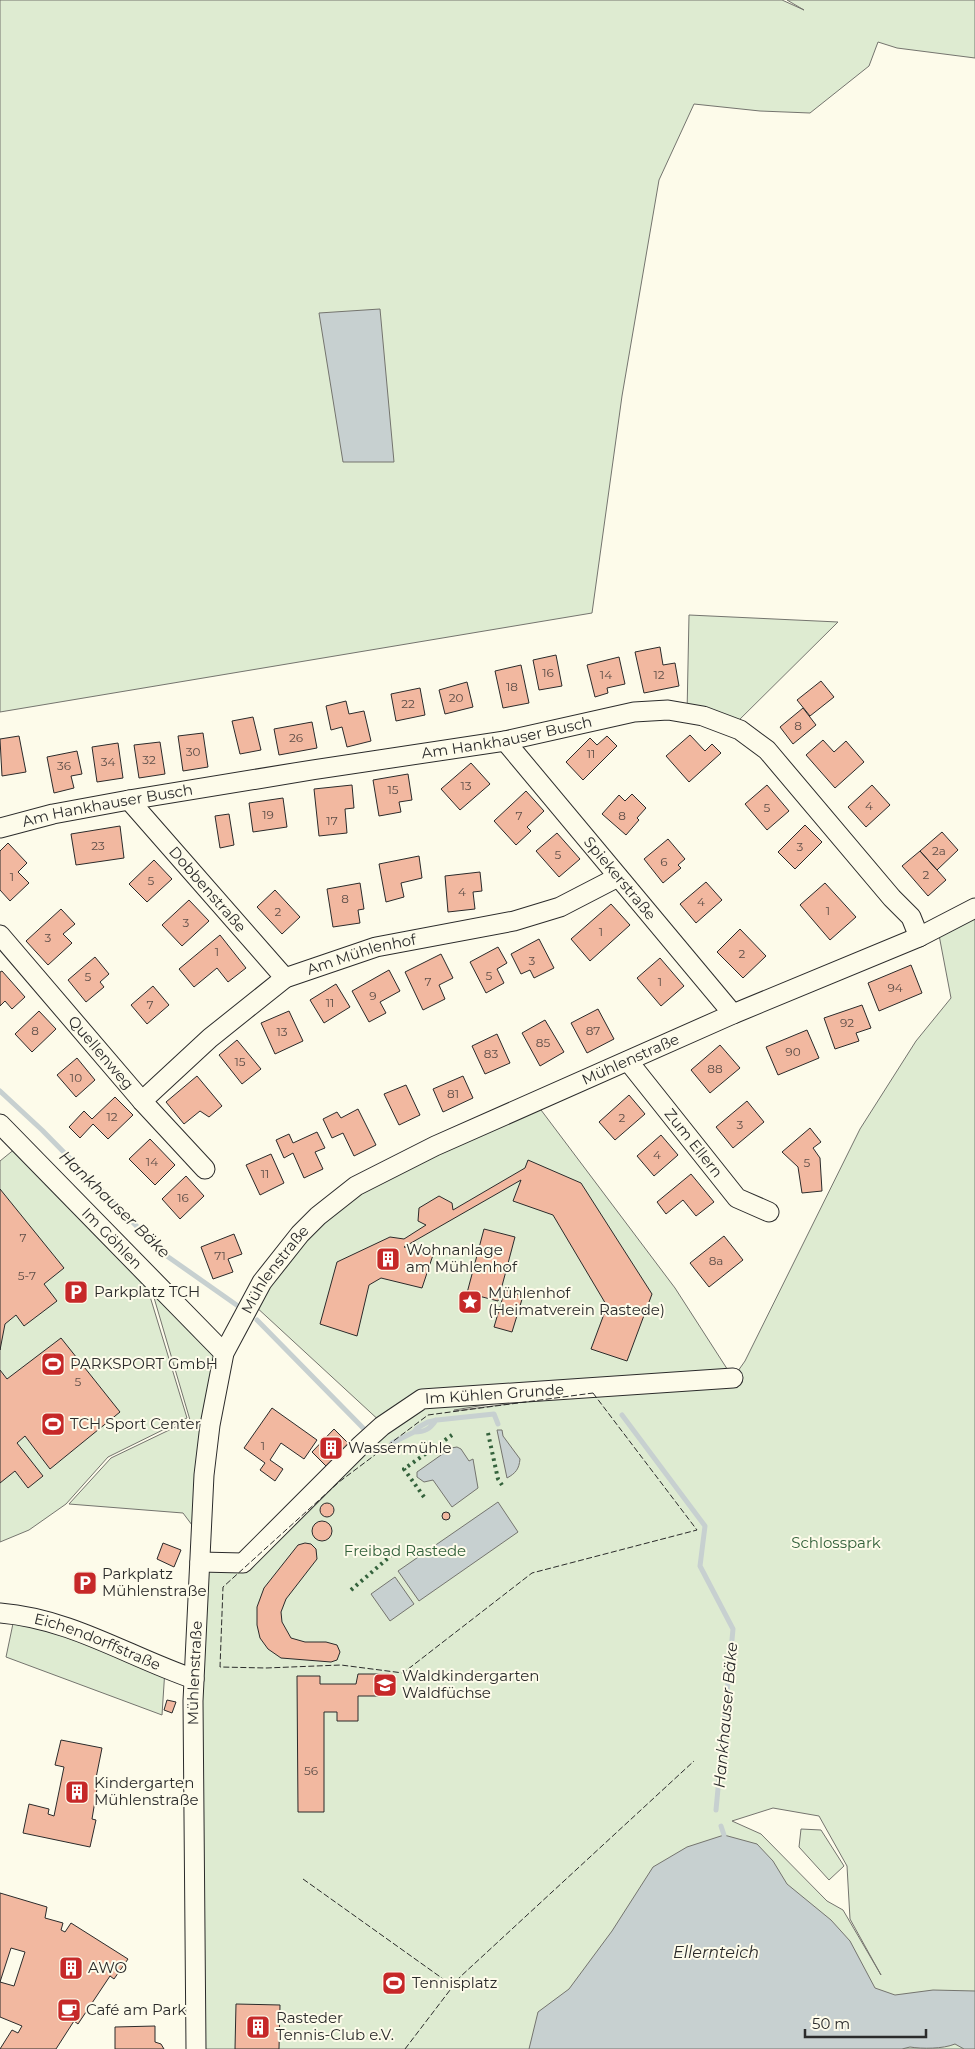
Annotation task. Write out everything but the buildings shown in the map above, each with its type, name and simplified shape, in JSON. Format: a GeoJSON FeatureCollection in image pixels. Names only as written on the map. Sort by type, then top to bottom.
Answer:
{"type":"FeatureCollection","features":[{"type":"Feature","properties":{"kind":"street","name":"Am Hankhauser Busch"},"geometry":{"type":"LineString","coordinates":[[0,828],[53,814],[128,800],[506,741],[634,712],[668,710],[703,716],[740,730],[766,750],[892,898],[911,917],[919,937]]}},
{"type":"Feature","properties":{"kind":"street","name":"Spiekerstraße"},"geometry":{"type":"LineString","coordinates":[[506,741],[734,1014]]}},
{"type":"Feature","properties":{"kind":"street","name":"Dobbenstraße"},"geometry":{"type":"LineString","coordinates":[[128,800],[285,978]]}},
{"type":"Feature","properties":{"kind":"street","name":"Am Mühlenhof"},"geometry":{"type":"LineString","coordinates":[[142,1102],[210,1038],[285,978],[376,947],[490,926],[560,907],[618,877]]}},
{"type":"Feature","properties":{"kind":"street","name":"Mühlenstraße"},"geometry":{"type":"LineString","coordinates":[[196,2049],[194,1679],[204,1475],[210,1425],[224,1353],[249,1305],[273,1265],[318,1216],[356,1186],[435,1146],[734,1014],[919,937],[975,908]]}},
{"type":"Feature","properties":{"kind":"street","name":"Quellenweg"},"geometry":{"type":"LineString","coordinates":[[0,935],[142,1102],[205,1169]]}},
{"type":"Feature","properties":{"kind":"street","name":"Zum Ellern"},"geometry":{"type":"LineString","coordinates":[[628,1061],[737,1198],[769,1212]]}},
{"type":"Feature","properties":{"kind":"street","name":"Im Göhlen"},"geometry":{"type":"LineString","coordinates":[[0,1124],[224,1353]]}},
{"type":"Feature","properties":{"kind":"street","name":"Im Kühlen Grunde"},"geometry":{"type":"LineString","coordinates":[[200,1562],[242,1563],[360,1445],[382,1426],[422,1399],[733,1378]]}},
{"type":"Feature","properties":{"kind":"street","name":"Eichendorffstraße"},"geometry":{"type":"LineString","coordinates":[[0,1613],[22,1615],[60,1624],[165,1669],[194,1679]]}},
{"type":"Feature","properties":{"kind":"green space"},"geometry":{"type":"Polygon","coordinates":[[[0,0],[782,0],[804,10],[787,0],[975,0],[975,58],[897,48],[878,42],[869,66],[810,113],[760,111],[694,104],[659,180],[622,396],[592,613],[0,712],[0,0]]]}},
{"type":"Feature","properties":{"kind":"green space"},"geometry":{"type":"Polygon","coordinates":[[[689,615],[838,622],[732,727],[687,714],[689,615]]]}},
{"type":"Feature","properties":{"kind":"green space"},"geometry":{"type":"Polygon","coordinates":[[[975,915],[975,2049],[196,2049],[202,1565],[242,1567],[383,1424],[254,1305],[318,1216],[535,1102],[675,1288],[733,1378],[745,1361],[860,1129],[916,1041],[951,998],[939,935],[975,915]],[[591,1388],[454,1410],[454,1411],[593,1393],[591,1388]],[[773,1808],[732,1821],[761,1834],[827,1901],[843,1910],[881,1975],[850,1919],[847,1866],[819,1816],[773,1808]]]}},
{"type":"Feature","properties":{"kind":"green space"},"geometry":{"type":"Polygon","coordinates":[[[16,1148],[145,1280],[187,1418],[108,1457],[66,1504],[29,1530],[0,1542],[0,1161],[16,1148]]]}},
{"type":"Feature","properties":{"kind":"green space"},"geometry":{"type":"Polygon","coordinates":[[[150,1284],[219,1354],[198,1533],[183,1513],[69,1504],[111,1458],[190,1420],[150,1284]]]}},
{"type":"Feature","properties":{"kind":"green space"},"geometry":{"type":"Polygon","coordinates":[[[15,1614],[165,1669],[162,1715],[6,1657],[15,1614]]]}},
{"type":"Feature","properties":{"kind":"green space"},"geometry":{"type":"Polygon","coordinates":[[[801,1829],[821,1830],[844,1866],[829,1880],[799,1847],[801,1829]]]}},
{"type":"Feature","properties":{"kind":"water"},"geometry":{"type":"Polygon","coordinates":[[[380,309],[394,462],[343,462],[319,313],[380,309]]]}},
{"type":"Feature","properties":{"kind":"water"},"geometry":{"type":"Polygon","coordinates":[[[497,1430],[502,1430],[503,1436],[520,1459],[516,1470],[507,1478],[497,1430]]]}},
{"type":"Feature","properties":{"kind":"water"},"geometry":{"type":"Polygon","coordinates":[[[457,1447],[461,1449],[469,1461],[473,1459],[478,1488],[452,1507],[433,1480],[424,1482],[417,1477],[417,1472],[451,1448],[457,1447]]]}},
{"type":"Feature","properties":{"kind":"water"},"geometry":{"type":"Polygon","coordinates":[[[498,1502],[518,1532],[419,1601],[398,1571],[498,1502]]]}},
{"type":"Feature","properties":{"kind":"water"},"geometry":{"type":"Polygon","coordinates":[[[395,1577],[414,1604],[390,1621],[371,1594],[395,1577]]]}},
{"type":"Feature","properties":{"kind":"water","name":"Ellernteich"},"geometry":{"type":"Polygon","coordinates":[[[724,1835],[757,1844],[773,1861],[787,1884],[831,1920],[850,1941],[875,1988],[895,1995],[933,1990],[975,1991],[975,2049],[964,2049],[955,2044],[939,2048],[910,2047],[902,2049],[529,2049],[538,2012],[569,1989],[612,1931],[653,1867],[687,1847],[724,1835]]]}},
{"type":"Feature","properties":{"kind":"waterway","name":"Hankhauser Bäke"},"geometry":{"type":"LineString","coordinates":[[0,1091],[42,1130],[164,1254],[238,1306]]}},
{"type":"Feature","properties":{"kind":"waterway","name":"Hankhauser Bäke"},"geometry":{"type":"LineString","coordinates":[[257,1320],[367,1432]]}},
{"type":"Feature","properties":{"kind":"waterway"},"geometry":{"type":"LineString","coordinates":[[392,1443],[414,1432],[417,1428],[428,1422],[437,1420],[494,1414],[498,1424]]}},
{"type":"Feature","properties":{"kind":"waterway","name":"Hankhauser Bäke"},"geometry":{"type":"LineString","coordinates":[[622,1415],[705,1526],[700,1566],[733,1629],[716,1810]]}},
{"type":"Feature","properties":{"kind":"waterway"},"geometry":{"type":"LineString","coordinates":[[414,1432],[427,1429],[436,1420]]}},
{"type":"Feature","properties":{"kind":"waterway","name":"Hankhauser Bäke"},"geometry":{"type":"LineString","coordinates":[[721,1826],[724,1835]]}},
{"type":"Feature","properties":{"kind":"hedge"},"geometry":{"type":"LineString","coordinates":[[488,1433],[498,1479],[502,1485]]}},
{"type":"Feature","properties":{"kind":"hedge"},"geometry":{"type":"LineString","coordinates":[[424,1497],[404,1469],[452,1435]]}},
{"type":"Feature","properties":{"kind":"hedge"},"geometry":{"type":"LineString","coordinates":[[351,1590],[394,1553]]}},
{"type":"Feature","properties":{"kind":"fence"},"geometry":{"type":"LineString","coordinates":[[593,1393],[697,1530],[532,1573],[403,1673],[341,1665],[266,1668],[220,1667],[223,1587],[339,1482],[428,1415],[593,1393]]}},
{"type":"Feature","properties":{"kind":"fence"},"geometry":{"type":"LineString","coordinates":[[405,2049],[460,1977],[694,1761]]}},
{"type":"Feature","properties":{"kind":"fence"},"geometry":{"type":"LineString","coordinates":[[303,1879],[453,1986]]}},
{"type":"Feature","properties":{"kind":"place","name":"Wohnanlage am Mühlenhof"},"geometry":{"type":"Point","coordinates":[388,1259]}},
{"type":"Feature","properties":{"kind":"place","name":"Parkplatz TCH"},"geometry":{"type":"Point","coordinates":[76,1292]}},
{"type":"Feature","properties":{"kind":"place","name":"Mühlenhof (Heimatverein Rastede)"},"geometry":{"type":"Point","coordinates":[470,1302]}},
{"type":"Feature","properties":{"kind":"place","name":"PARKSPORT GmbH"},"geometry":{"type":"Point","coordinates":[53,1364]}},
{"type":"Feature","properties":{"kind":"place","name":"TCH Sport Center"},"geometry":{"type":"Point","coordinates":[53,1424]}},
{"type":"Feature","properties":{"kind":"place","name":"Wassermühle"},"geometry":{"type":"Point","coordinates":[331,1448]}},
{"type":"Feature","properties":{"kind":"place","name":"Parkplatz Mühlenstraße"},"geometry":{"type":"Point","coordinates":[85,1583]}},
{"type":"Feature","properties":{"kind":"place","name":"Waldkindergarten Waldfüchse"},"geometry":{"type":"Point","coordinates":[385,1685]}},
{"type":"Feature","properties":{"kind":"place","name":"Kindergarten Mühlenstraße"},"geometry":{"type":"Point","coordinates":[77,1792]}},
{"type":"Feature","properties":{"kind":"place","name":"AWO"},"geometry":{"type":"Point","coordinates":[71,1968]}},
{"type":"Feature","properties":{"kind":"place","name":"Tennisplatz"},"geometry":{"type":"Point","coordinates":[394,1983]}},
{"type":"Feature","properties":{"kind":"place","name":"Café am Park"},"geometry":{"type":"Point","coordinates":[69,2010]}},
{"type":"Feature","properties":{"kind":"place","name":"Rasteder Tennis-Club e.V."},"geometry":{"type":"Point","coordinates":[258,2027]}},
{"type":"Feature","properties":{"kind":"park label","name":"Schlosspark"},"geometry":{"type":"Point","coordinates":[836,1543]}},
{"type":"Feature","properties":{"kind":"park label","name":"Freibad Rastede"},"geometry":{"type":"Point","coordinates":[405,1551]}}]}
